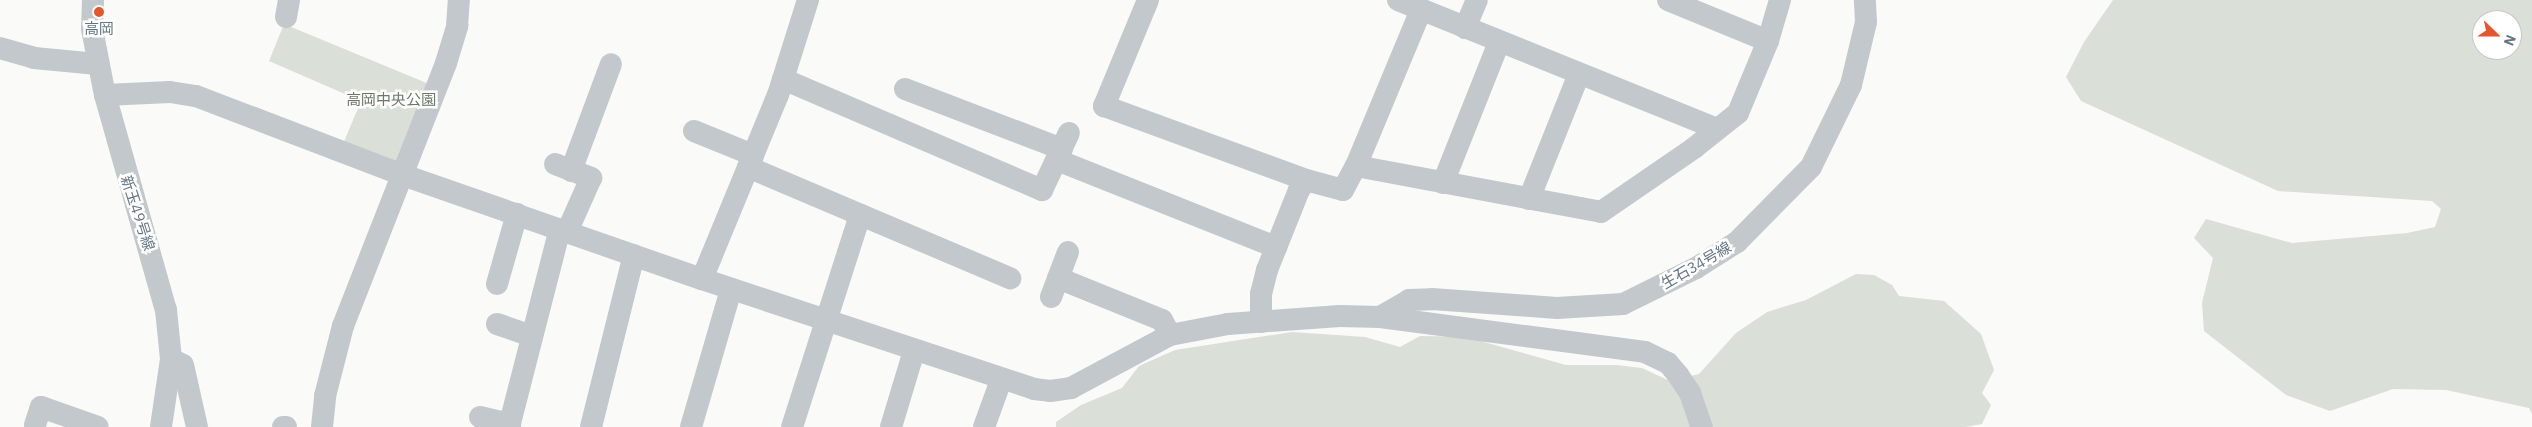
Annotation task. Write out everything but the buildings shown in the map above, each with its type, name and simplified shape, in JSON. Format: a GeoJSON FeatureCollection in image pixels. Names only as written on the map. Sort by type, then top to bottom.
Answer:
{"type":"FeatureCollection","features":[{"type":"Feature","properties":{"kind":"street","name":"新玉49号線"},"geometry":{"type":"LineString","coordinates":[[93,0],[92,28],[105,95],[166,310],[170,359],[161,427]]}},
{"type":"Feature","properties":{"kind":"street"},"geometry":{"type":"LineString","coordinates":[[322,427],[325,396],[340,333],[446,63],[457,26],[459,0]]}},
{"type":"Feature","properties":{"kind":"street"},"geometry":{"type":"LineString","coordinates":[[702,280],[783,79],[808,0]]}},
{"type":"Feature","properties":{"kind":"street"},"geometry":{"type":"LineString","coordinates":[[1148,0],[1104,106],[1306,180],[1343,190],[1356,166],[1420,10]]}},
{"type":"Feature","properties":{"kind":"street"},"geometry":{"type":"LineString","coordinates":[[1398,0],[1717,129]]}},
{"type":"Feature","properties":{"kind":"street"},"geometry":{"type":"LineString","coordinates":[[1465,28],[1477,0]]}},
{"type":"Feature","properties":{"kind":"street"},"geometry":{"type":"LineString","coordinates":[[1668,0],[1768,41]]}},
{"type":"Feature","properties":{"kind":"street"},"geometry":{"type":"LineString","coordinates":[[1356,166],[1601,212],[1738,113],[1746,99],[1768,41],[1780,0]]}},
{"type":"Feature","properties":{"kind":"street","name":"生石34号線"},"geometry":{"type":"LineString","coordinates":[[1380,317],[1409,300],[1432,299],[1557,308],[1623,304],[1696,268],[1737,242],[1811,167],[1851,85],[1866,22],[1865,0]]}},
{"type":"Feature","properties":{"kind":"street"},"geometry":{"type":"LineString","coordinates":[[1442,183],[1500,42]]}},
{"type":"Feature","properties":{"kind":"street"},"geometry":{"type":"LineString","coordinates":[[0,48],[34,58],[98,64]]}},
{"type":"Feature","properties":{"kind":"street"},"geometry":{"type":"LineString","coordinates":[[480,417],[509,426],[532,336],[563,230],[591,178],[563,168],[602,70]]}},
{"type":"Feature","properties":{"kind":"street"},"geometry":{"type":"LineString","coordinates":[[1529,199],[1579,74]]}},
{"type":"Feature","properties":{"kind":"street"},"geometry":{"type":"LineString","coordinates":[[783,79],[1042,190],[1063,147]]}},
{"type":"Feature","properties":{"kind":"street"},"geometry":{"type":"LineString","coordinates":[[905,89],[1063,147],[1276,247]]}},
{"type":"Feature","properties":{"kind":"street"},"geometry":{"type":"LineString","coordinates":[[105,95],[170,92],[196,96],[403,175],[702,280],[1001,380],[1050,392],[1071,388],[1170,335],[1261,322],[1340,316],[1380,317],[1645,352],[1668,363],[1678,375],[1690,393],[1702,427]]}},
{"type":"Feature","properties":{"kind":"street"},"geometry":{"type":"LineString","coordinates":[[694,131],[860,215],[1010,278]]}},
{"type":"Feature","properties":{"kind":"street"},"geometry":{"type":"LineString","coordinates":[[1261,322],[1261,294],[1276,247],[1299,190],[1306,180]]}},
{"type":"Feature","properties":{"kind":"street"},"geometry":{"type":"LineString","coordinates":[[497,284],[517,214]]}},
{"type":"Feature","properties":{"kind":"street"},"geometry":{"type":"LineString","coordinates":[[792,427],[824,321],[860,215]]}},
{"type":"Feature","properties":{"kind":"street"},"geometry":{"type":"LineString","coordinates":[[1068,252],[1055,287],[1162,320],[1170,335]]}},
{"type":"Feature","properties":{"kind":"street"},"geometry":{"type":"LineString","coordinates":[[591,427],[634,255]]}},
{"type":"Feature","properties":{"kind":"street"},"geometry":{"type":"LineString","coordinates":[[691,427],[731,289]]}},
{"type":"Feature","properties":{"kind":"street"},"geometry":{"type":"LineString","coordinates":[[497,324],[532,336]]}},
{"type":"Feature","properties":{"kind":"street"},"geometry":{"type":"LineString","coordinates":[[891,427],[914,351]]}},
{"type":"Feature","properties":{"kind":"street"},"geometry":{"type":"LineString","coordinates":[[170,359],[183,365],[197,427]]}},
{"type":"Feature","properties":{"kind":"street"},"geometry":{"type":"LineString","coordinates":[[984,427],[1001,380]]}},
{"type":"Feature","properties":{"kind":"street"},"geometry":{"type":"LineString","coordinates":[[35,425],[42,407],[98,427]]}},
{"type":"Feature","properties":{"kind":"green space"},"geometry":{"type":"Polygon","coordinates":[[[2113,0],[2532,0],[2532,414],[2529,408],[2446,390],[2393,389],[2330,411],[2286,395],[2204,331],[2202,303],[2213,258],[2194,238],[2206,219],[2292,243],[2407,233],[2435,227],[2441,209],[2432,201],[2278,191],[2081,101],[2066,77],[2084,42],[2113,0]]]}},
{"type":"Feature","properties":{"kind":"green space","name":"高岡中央公園"},"geometry":{"type":"Polygon","coordinates":[[[284,24],[429,84],[397,163],[343,144],[361,101],[269,61],[284,24]]]}},
{"type":"Feature","properties":{"kind":"green space"},"geometry":{"type":"Polygon","coordinates":[[[1856,274],[1874,275],[1892,285],[1899,296],[1944,301],[1981,334],[1994,370],[1982,393],[1991,405],[1982,424],[1965,427],[1056,427],[1056,422],[1081,405],[1122,388],[1139,366],[1175,350],[1292,332],[1365,337],[1400,347],[1420,336],[1466,337],[1566,365],[1616,365],[1642,368],[1670,381],[1699,374],[1736,333],[1767,312],[1806,300],[1856,274]]]}},
{"type":"Feature","properties":{"kind":"place","name":"高岡"},"geometry":{"type":"Point","coordinates":[99,12]}}]}
